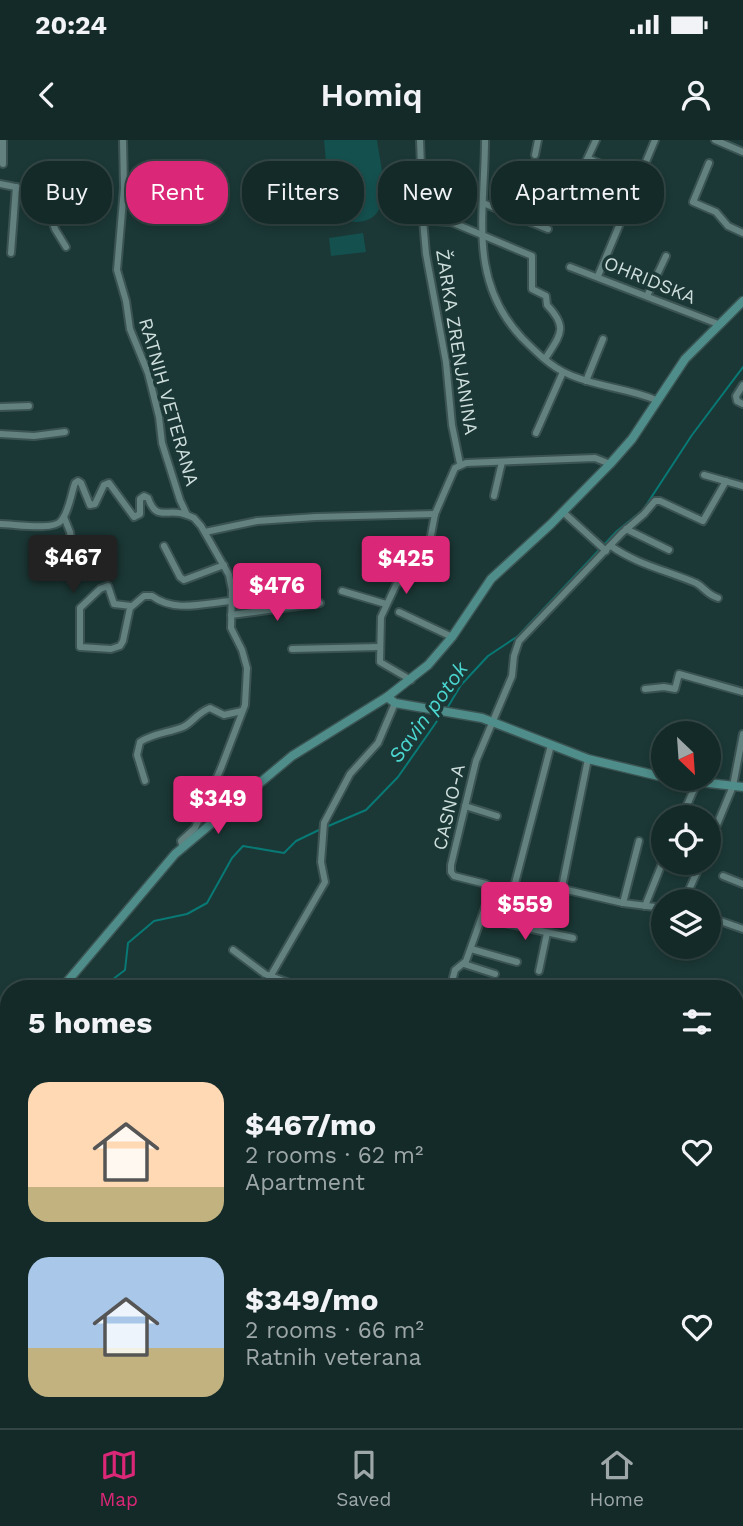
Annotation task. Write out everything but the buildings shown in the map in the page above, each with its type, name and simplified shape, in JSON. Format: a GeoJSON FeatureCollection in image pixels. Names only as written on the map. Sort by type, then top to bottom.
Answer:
{"type":"FeatureCollection","features":[{"type":"Feature","properties":{"kind":"street"},"geometry":{"type":"LineString","coordinates":[[3,140],[3,164]]}},
{"type":"Feature","properties":{"kind":"street","name":"RATNIH VETERANA"},"geometry":{"type":"LineString","coordinates":[[123,140],[124,188],[117,270],[126,301],[130,329],[150,381],[162,443],[180,500],[187,515],[194,518],[205,532],[224,565],[232,590],[231,628],[247,668],[247,697],[195,828],[181,841],[183,848]]}},
{"type":"Feature","properties":{"kind":"street","name":"ŽARKA ZRENJANINA"},"geometry":{"type":"LineString","coordinates":[[420,140],[421,161]]}},
{"type":"Feature","properties":{"kind":"street"},"geometry":{"type":"LineString","coordinates":[[485,140],[482,234],[487,277],[495,300],[511,326],[545,359],[563,372],[656,400]]}},
{"type":"Feature","properties":{"kind":"street"},"geometry":{"type":"LineString","coordinates":[[535,155],[538,140]]}},
{"type":"Feature","properties":{"kind":"street"},"geometry":{"type":"LineString","coordinates":[[594,161],[589,159],[596,140]]}},
{"type":"Feature","properties":{"kind":"street"},"geometry":{"type":"LineString","coordinates":[[647,161],[654,140]]}},
{"type":"Feature","properties":{"kind":"street"},"geometry":{"type":"LineString","coordinates":[[715,140],[743,152]]}},
{"type":"Feature","properties":{"kind":"street"},"geometry":{"type":"LineString","coordinates":[[709,163],[693,202],[716,212],[728,226],[743,233]]}},
{"type":"Feature","properties":{"kind":"street"},"geometry":{"type":"LineString","coordinates":[[0,184],[44,195],[55,229],[66,247]]}},
{"type":"Feature","properties":{"kind":"street"},"geometry":{"type":"LineString","coordinates":[[11,253],[16,187]]}},
{"type":"Feature","properties":{"kind":"street"},"geometry":{"type":"LineString","coordinates":[[483,203],[548,229]]}},
{"type":"Feature","properties":{"kind":"street","name":"ŽARKA ZRENJANINA"},"geometry":{"type":"LineString","coordinates":[[424,224],[460,464]]}},
{"type":"Feature","properties":{"kind":"street"},"geometry":{"type":"LineString","coordinates":[[454,224],[532,257],[532,289],[546,296],[547,305],[561,322],[559,337],[545,359]]}},
{"type":"Feature","properties":{"kind":"street"},"geometry":{"type":"LineString","coordinates":[[598,276],[621,224]]}},
{"type":"Feature","properties":{"kind":"street"},"geometry":{"type":"LineString","coordinates":[[647,296],[666,256]]}},
{"type":"Feature","properties":{"kind":"street","name":"OHRIDSKA"},"geometry":{"type":"LineString","coordinates":[[570,267],[718,324]]}},
{"type":"Feature","properties":{"kind":"street"},"geometry":{"type":"LineString","coordinates":[[68,980],[152,879],[183,848],[292,756],[387,697],[436,657],[491,579],[610,464],[632,439],[685,359],[743,301]]}},
{"type":"Feature","properties":{"kind":"street"},"geometry":{"type":"LineString","coordinates":[[586,381],[603,339]]}},
{"type":"Feature","properties":{"kind":"street"},"geometry":{"type":"LineString","coordinates":[[536,433],[563,372]]}},
{"type":"Feature","properties":{"kind":"street"},"geometry":{"type":"LineString","coordinates":[[743,385],[736,396],[737,401],[743,404]]}},
{"type":"Feature","properties":{"kind":"street"},"geometry":{"type":"LineString","coordinates":[[0,407],[30,406]]}},
{"type":"Feature","properties":{"kind":"street"},"geometry":{"type":"LineString","coordinates":[[0,435],[34,436],[65,432]]}},
{"type":"Feature","properties":{"kind":"street"},"geometry":{"type":"LineString","coordinates":[[411,680],[380,662],[379,623],[396,585],[429,546],[435,513],[453,471],[460,464],[502,461],[595,458],[610,464]]}},
{"type":"Feature","properties":{"kind":"street"},"geometry":{"type":"LineString","coordinates":[[494,496],[502,461]]}},
{"type":"Feature","properties":{"kind":"street"},"geometry":{"type":"LineString","coordinates":[[704,475],[743,486]]}},
{"type":"Feature","properties":{"kind":"street"},"geometry":{"type":"LineString","coordinates":[[0,524],[18,523],[48,528],[56,525],[64,517],[74,485],[78,481],[90,505],[95,504],[104,485],[109,483],[134,517],[141,514],[140,499],[144,495],[156,512],[179,512],[187,515]]}},
{"type":"Feature","properties":{"kind":"street","name":"CASNO-A"},"geometry":{"type":"LineString","coordinates":[[452,980],[455,970],[464,964],[471,949],[491,891],[489,886],[457,878],[450,869],[476,761],[513,672],[519,641],[605,548],[658,500],[701,521],[726,481]]}},
{"type":"Feature","properties":{"kind":"street"},"geometry":{"type":"LineString","coordinates":[[563,512],[605,548],[698,584],[706,593],[718,598]]}},
{"type":"Feature","properties":{"kind":"street"},"geometry":{"type":"LineString","coordinates":[[205,532],[238,524],[304,518],[435,513]]}},
{"type":"Feature","properties":{"kind":"street"},"geometry":{"type":"LineString","coordinates":[[64,517],[70,532],[73,554]]}},
{"type":"Feature","properties":{"kind":"street"},"geometry":{"type":"LineString","coordinates":[[626,529],[668,550]]}},
{"type":"Feature","properties":{"kind":"street"},"geometry":{"type":"LineString","coordinates":[[164,546],[180,578],[184,580],[224,565]]}},
{"type":"Feature","properties":{"kind":"street"},"geometry":{"type":"LineString","coordinates":[[131,606],[120,646],[111,649],[80,647],[80,608],[100,589],[108,586],[114,604],[131,606],[147,595],[178,607],[231,601]]}},
{"type":"Feature","properties":{"kind":"street"},"geometry":{"type":"LineString","coordinates":[[342,591],[386,604]]}},
{"type":"Feature","properties":{"kind":"street"},"geometry":{"type":"LineString","coordinates":[[231,615],[320,603]]}},
{"type":"Feature","properties":{"kind":"street"},"geometry":{"type":"LineString","coordinates":[[399,612],[452,637]]}},
{"type":"Feature","properties":{"kind":"street"},"geometry":{"type":"LineString","coordinates":[[292,649],[379,647]]}},
{"type":"Feature","properties":{"kind":"street"},"geometry":{"type":"LineString","coordinates":[[645,689],[675,689],[679,674],[743,692]]}},
{"type":"Feature","properties":{"kind":"street"},"geometry":{"type":"LineString","coordinates":[[387,697],[395,704],[491,720],[587,759],[651,774]]}},
{"type":"Feature","properties":{"kind":"street"},"geometry":{"type":"LineString","coordinates":[[268,980],[325,881],[321,862],[324,826],[350,775],[378,743],[395,704]]}},
{"type":"Feature","properties":{"kind":"street"},"geometry":{"type":"LineString","coordinates":[[145,781],[138,765],[140,742],[166,730],[185,726],[197,714],[210,708],[222,714],[242,711]]}},
{"type":"Feature","properties":{"kind":"street"},"geometry":{"type":"LineString","coordinates":[[721,815],[740,764],[743,734]]}},
{"type":"Feature","properties":{"kind":"street"},"geometry":{"type":"LineString","coordinates":[[514,887],[551,746]]}},
{"type":"Feature","properties":{"kind":"street"},"geometry":{"type":"LineString","coordinates":[[587,759],[562,887],[623,903],[651,907]]}},
{"type":"Feature","properties":{"kind":"street"},"geometry":{"type":"LineString","coordinates":[[721,785],[743,787]]}},
{"type":"Feature","properties":{"kind":"street"},"geometry":{"type":"LineString","coordinates":[[465,806],[497,817]]}},
{"type":"Feature","properties":{"kind":"street"},"geometry":{"type":"LineString","coordinates":[[623,903],[639,841]]}},
{"type":"Feature","properties":{"kind":"street"},"geometry":{"type":"LineString","coordinates":[[645,906],[657,875]]}},
{"type":"Feature","properties":{"kind":"street"},"geometry":{"type":"LineString","coordinates":[[723,876],[743,884]]}},
{"type":"Feature","properties":{"kind":"street"},"geometry":{"type":"LineString","coordinates":[[482,918],[573,938]]}},
{"type":"Feature","properties":{"kind":"street"},"geometry":{"type":"LineString","coordinates":[[721,921],[743,929]]}},
{"type":"Feature","properties":{"kind":"street"},"geometry":{"type":"LineString","coordinates":[[539,971],[547,933]]}},
{"type":"Feature","properties":{"kind":"street"},"geometry":{"type":"LineString","coordinates":[[471,949],[517,962]]}},
{"type":"Feature","properties":{"kind":"street"},"geometry":{"type":"LineString","coordinates":[[233,950],[270,975],[282,980]]}},
{"type":"Feature","properties":{"kind":"street"},"geometry":{"type":"LineString","coordinates":[[464,964],[495,974]]}},
{"type":"Feature","properties":{"kind":"street"},"geometry":{"type":"LineString","coordinates":[[303,1428],[312,1428]]}},
{"type":"Feature","properties":{"kind":"shaded area"},"geometry":{"type":"Polygon","coordinates":[[[324,140],[377,140],[380,161],[378,161],[378,210],[369,219],[364,220],[364,161],[326,161],[324,140]]]}},
{"type":"Feature","properties":{"kind":"shaded area"},"geometry":{"type":"Polygon","coordinates":[[[363,233],[366,252],[331,256],[329,238],[363,233]]]}},
{"type":"Feature","properties":{"kind":"waterway","name":"Savin potok"},"geometry":{"type":"LineString","coordinates":[[446,710],[461,685],[488,656],[518,636],[617,531],[643,510],[692,435],[743,367]]}},
{"type":"Feature","properties":{"kind":"waterway","name":"Savin potok"},"geometry":{"type":"LineString","coordinates":[[326,827],[366,810],[398,777],[442,714]]}},
{"type":"Feature","properties":{"kind":"waterway","name":"Savin potok"},"geometry":{"type":"LineString","coordinates":[[112,980],[125,970],[128,943],[154,921],[187,914],[207,903],[232,858],[243,846],[284,853],[296,841],[321,829]]}}]}
